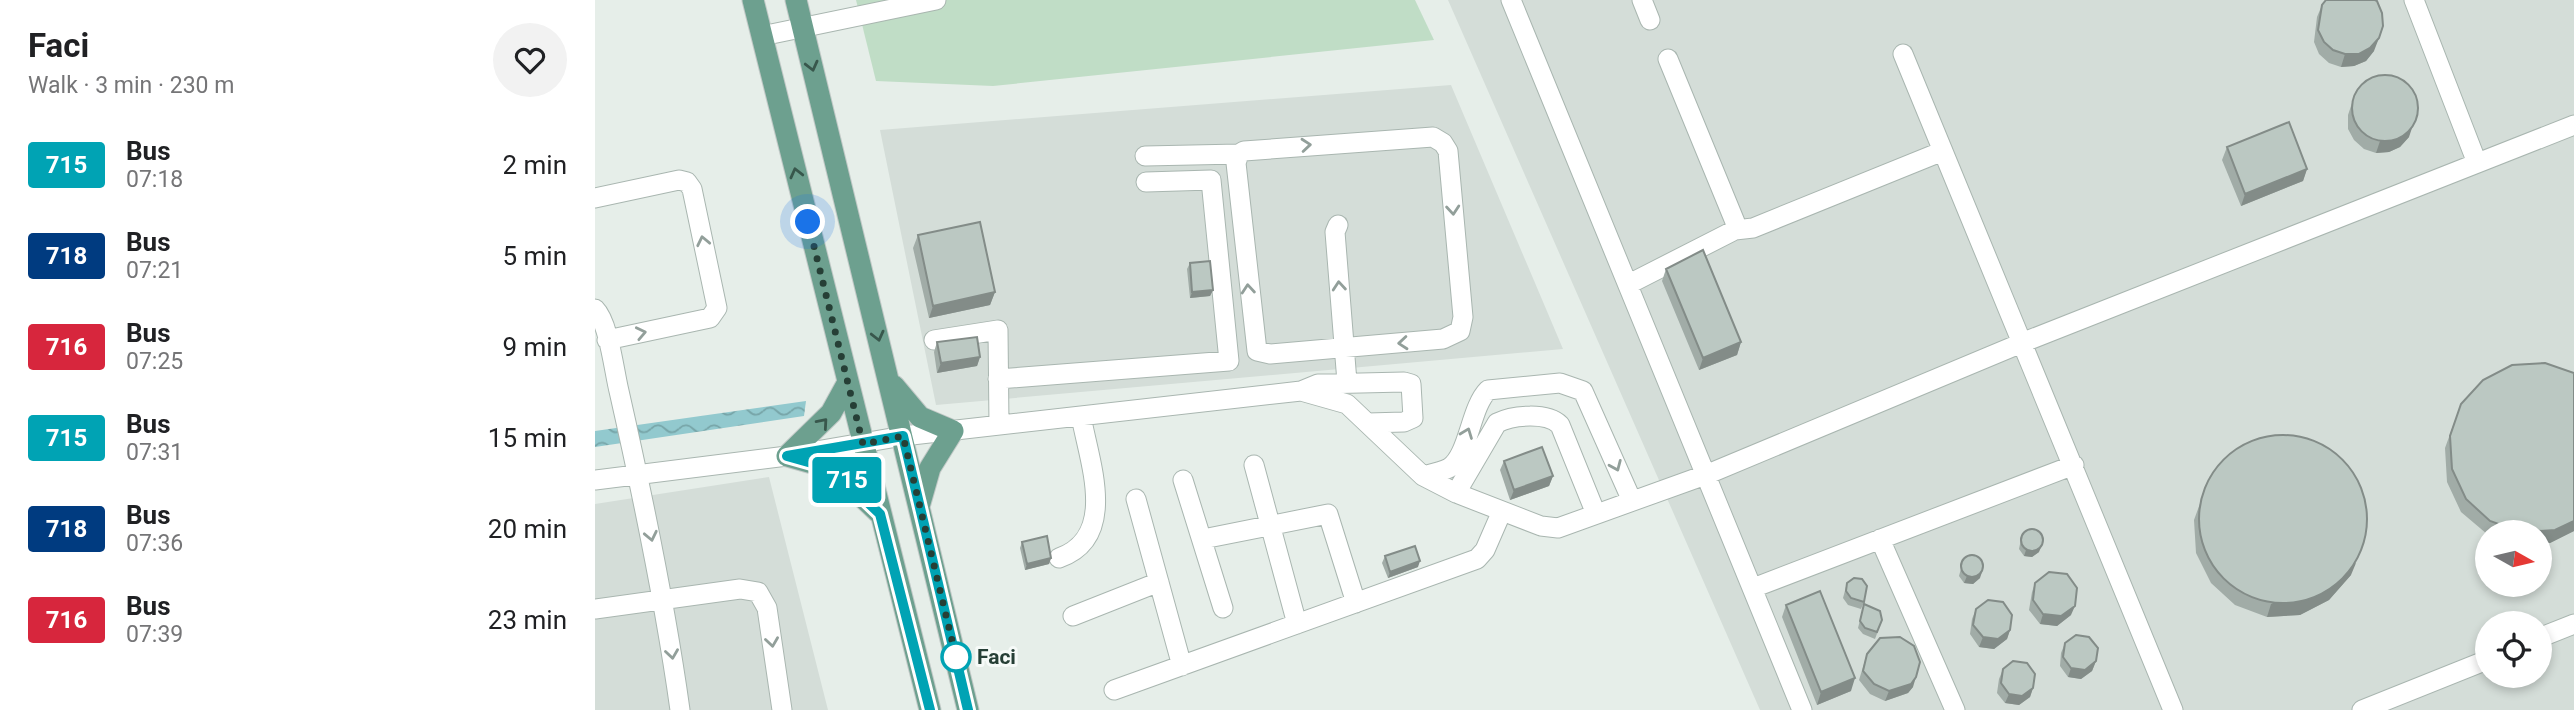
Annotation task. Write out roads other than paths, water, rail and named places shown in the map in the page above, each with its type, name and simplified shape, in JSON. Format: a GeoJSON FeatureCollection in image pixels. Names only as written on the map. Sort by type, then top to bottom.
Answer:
{"type":"FeatureCollection","features":[{"type":"Feature","properties":{"kind":"main road"},"geometry":{"type":"LineString","coordinates":[[753,0],[930,710]]}},
{"type":"Feature","properties":{"kind":"main road"},"geometry":{"type":"LineString","coordinates":[[796,0],[968,710]]}},
{"type":"Feature","properties":{"kind":"main road"},"geometry":{"type":"LineString","coordinates":[[888,377],[920,417],[953,431],[930,468],[919,505]]}},
{"type":"Feature","properties":{"kind":"main road"},"geometry":{"type":"LineString","coordinates":[[848,382],[831,413],[787,456],[833,469],[880,514]]}},
{"type":"Feature","properties":{"kind":"street"},"geometry":{"type":"LineString","coordinates":[[762,36],[936,0]]}},
{"type":"Feature","properties":{"kind":"street"},"geometry":{"type":"LineString","coordinates":[[1511,0],[1803,710]]}},
{"type":"Feature","properties":{"kind":"street"},"geometry":{"type":"LineString","coordinates":[[1642,0],[1650,20]]}},
{"type":"Feature","properties":{"kind":"street"},"geometry":{"type":"LineString","coordinates":[[2419,2],[2477,163]]}},
{"type":"Feature","properties":{"kind":"street"},"geometry":{"type":"LineString","coordinates":[[1903,54],[2024,342],[2173,710]]}},
{"type":"Feature","properties":{"kind":"street"},"geometry":{"type":"LineString","coordinates":[[1668,59],[1735,222],[1734,230]]}},
{"type":"Feature","properties":{"kind":"street"},"geometry":{"type":"LineString","coordinates":[[1301,391],[1342,401],[1423,476],[1455,493],[1551,528],[1708,474],[2024,342],[2574,125]]}},
{"type":"Feature","properties":{"kind":"street"},"geometry":{"type":"LineString","coordinates":[[1433,137],[1443,143],[1448,151],[1463,317],[1460,331],[1443,339],[1344,348],[1271,354],[1257,351],[1236,163],[1239,154],[1244,150],[1433,137]]}},
{"type":"Feature","properties":{"kind":"street"},"geometry":{"type":"LineString","coordinates":[[1629,284],[1734,230],[1753,228],[1943,151]]}},
{"type":"Feature","properties":{"kind":"street"},"geometry":{"type":"LineString","coordinates":[[1145,156],[1239,154]]}},
{"type":"Feature","properties":{"kind":"street"},"geometry":{"type":"LineString","coordinates":[[595,198],[679,180],[687,182],[692,189],[717,308],[711,318],[607,340]]}},
{"type":"Feature","properties":{"kind":"street"},"geometry":{"type":"LineString","coordinates":[[999,379],[1229,361],[1211,180],[1146,182]]}},
{"type":"Feature","properties":{"kind":"street"},"geometry":{"type":"LineString","coordinates":[[1339,225],[1335,232],[1347,382]]}},
{"type":"Feature","properties":{"kind":"street"},"geometry":{"type":"LineString","coordinates":[[595,309],[600,314],[607,340],[638,473],[664,599],[680,710]]}},
{"type":"Feature","properties":{"kind":"street"},"geometry":{"type":"LineString","coordinates":[[934,340],[998,330],[999,425]]}},
{"type":"Feature","properties":{"kind":"street"},"geometry":{"type":"LineString","coordinates":[[1423,476],[1444,470],[1456,461],[1480,401],[1488,390],[1560,383],[1583,391],[1632,501]]}},
{"type":"Feature","properties":{"kind":"street"},"geometry":{"type":"LineString","coordinates":[[595,480],[787,456],[903,436],[1301,391],[1318,384],[1411,384],[1413,415],[1410,421],[1368,423]]}},
{"type":"Feature","properties":{"kind":"street"},"geometry":{"type":"LineString","coordinates":[[1059,558],[1070,554],[1091,532],[1098,511],[1081,416]]}},
{"type":"Feature","properties":{"kind":"street"},"geometry":{"type":"LineString","coordinates":[[1455,493],[1497,423],[1544,416],[1553,418],[1560,425],[1597,514]]}},
{"type":"Feature","properties":{"kind":"street"},"geometry":{"type":"LineString","coordinates":[[1254,465],[1297,624]]}},
{"type":"Feature","properties":{"kind":"street"},"geometry":{"type":"LineString","coordinates":[[1753,588],[2074,465]]}},
{"type":"Feature","properties":{"kind":"street"},"geometry":{"type":"LineString","coordinates":[[1183,480],[1223,608]]}},
{"type":"Feature","properties":{"kind":"street"},"geometry":{"type":"LineString","coordinates":[[1136,499],[1182,666]]}},
{"type":"Feature","properties":{"kind":"street"},"geometry":{"type":"LineString","coordinates":[[1114,690],[1477,559],[1485,550],[1502,511]]}},
{"type":"Feature","properties":{"kind":"street"},"geometry":{"type":"LineString","coordinates":[[1203,538],[1328,514],[1356,603]]}},
{"type":"Feature","properties":{"kind":"street"},"geometry":{"type":"LineString","coordinates":[[1880,539],[1955,710]]}},
{"type":"Feature","properties":{"kind":"street"},"geometry":{"type":"LineString","coordinates":[[1073,616],[1159,582]]}},
{"type":"Feature","properties":{"kind":"street"},"geometry":{"type":"LineString","coordinates":[[595,609],[740,589],[758,592],[767,608],[782,710]]}},
{"type":"Feature","properties":{"kind":"street"},"geometry":{"type":"LineString","coordinates":[[2552,633],[2574,624]]}},
{"type":"Feature","properties":{"kind":"street"},"geometry":{"type":"LineString","coordinates":[[2362,710],[2475,665]]}},
{"type":"Feature","properties":{"kind":"water"},"geometry":{"type":"Polygon","coordinates":[[[806,401],[804,416],[595,447],[595,431],[806,401]]]}},
{"type":"Feature","properties":{"kind":"place","name":"Faci"},"geometry":{"type":"Point","coordinates":[956,657]}}]}
